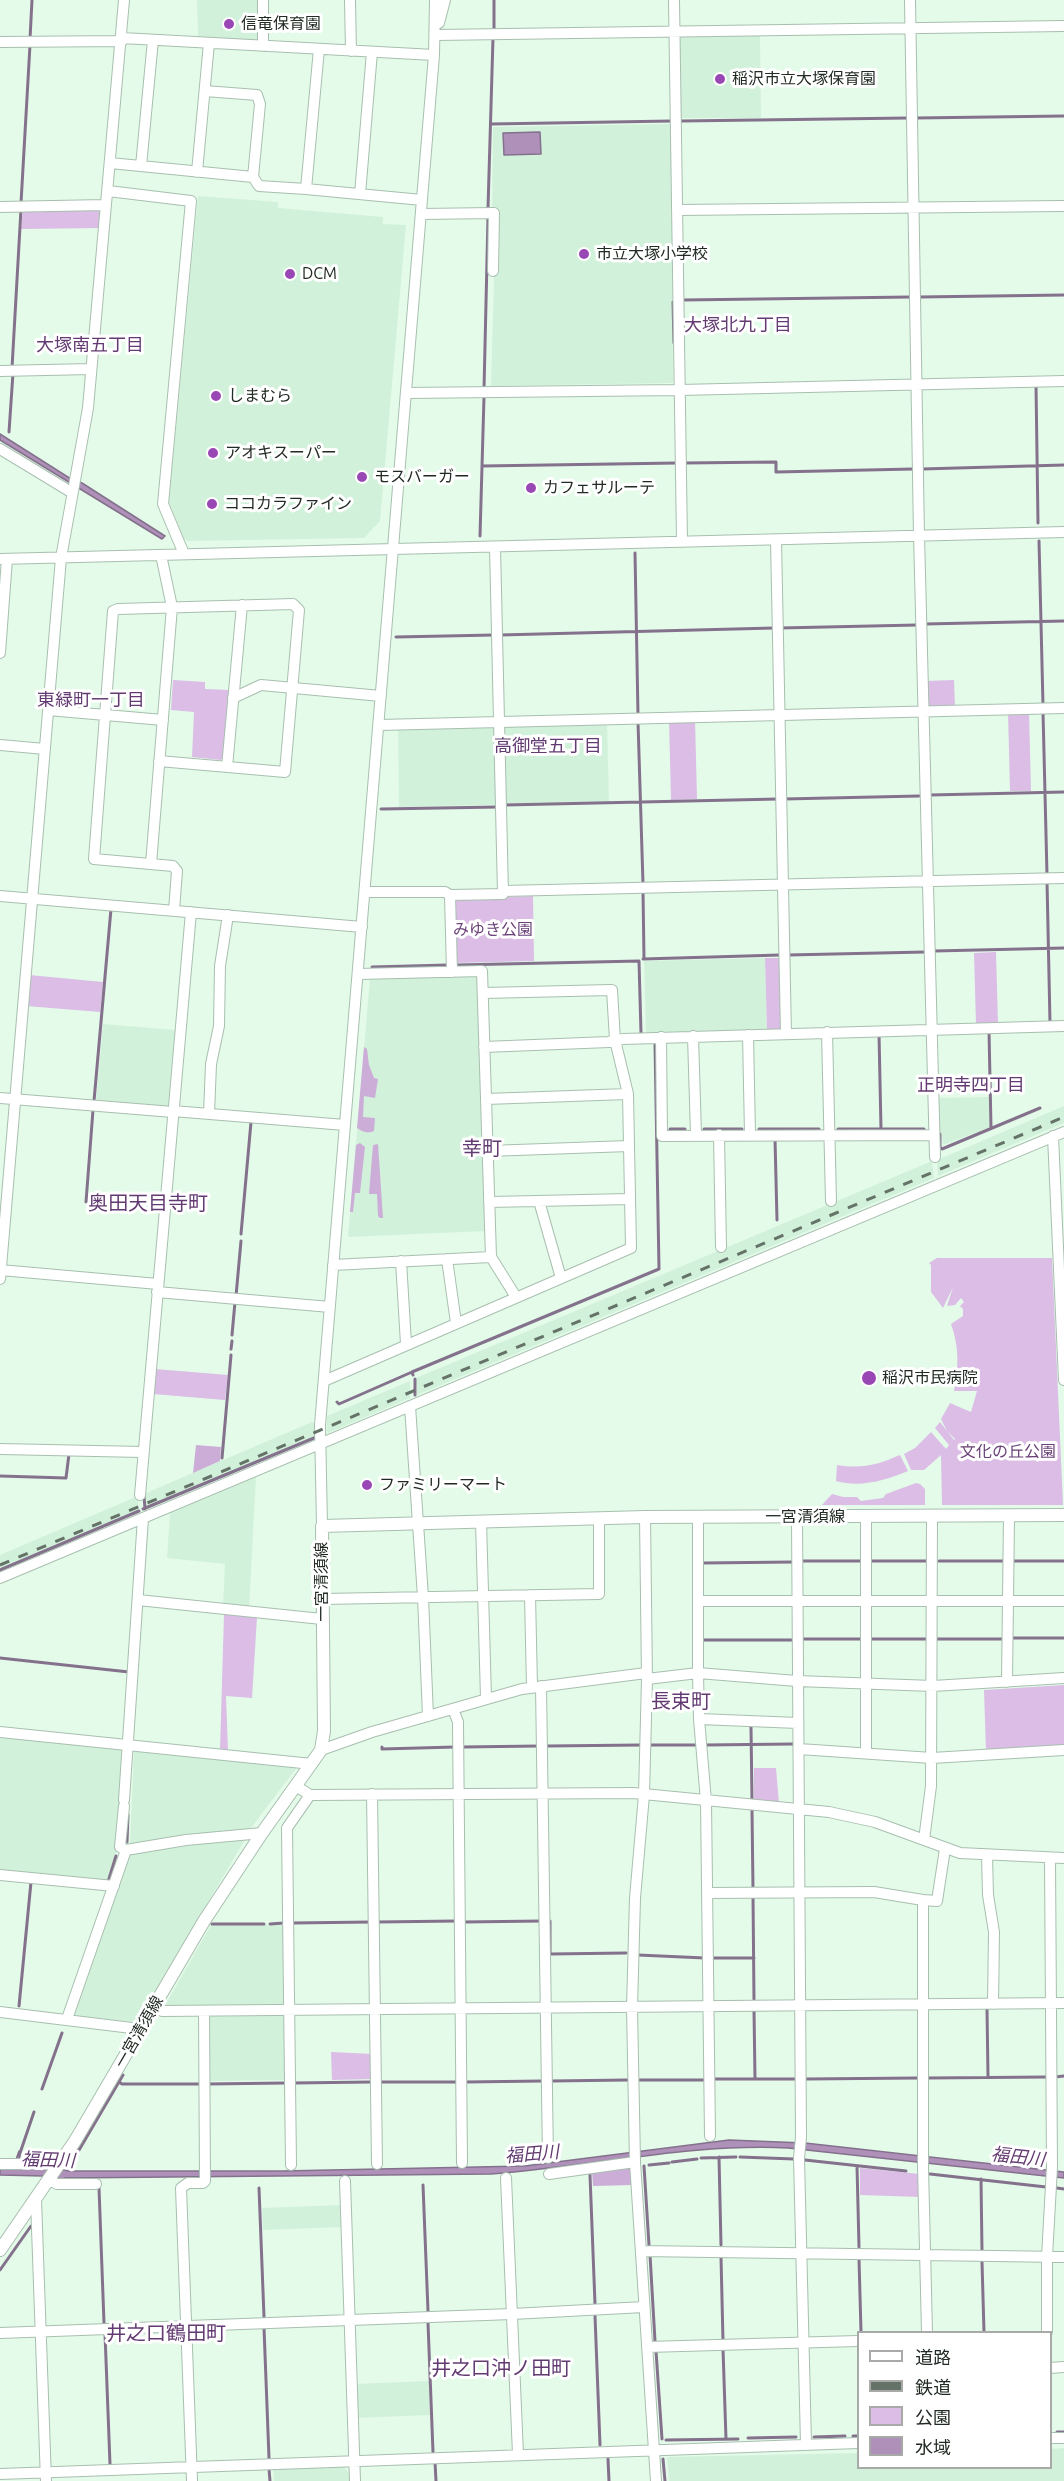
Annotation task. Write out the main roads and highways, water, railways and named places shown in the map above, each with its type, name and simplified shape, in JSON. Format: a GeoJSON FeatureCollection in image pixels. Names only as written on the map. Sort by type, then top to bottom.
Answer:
{"type":"FeatureCollection","features":[{"type":"Feature","properties":{"kind":"main road","name":"一宮清須線"},"geometry":{"type":"LineString","coordinates":[[0,2250],[54,2173],[204,1920],[261,1833],[321,1750],[324,1731],[322,1526],[645,1517],[1064,1515]]}},
{"type":"Feature","properties":{"kind":"water"},"geometry":{"type":"Polygon","coordinates":[[[540,132],[541,154],[504,155],[503,133],[540,132]]]}},
{"type":"Feature","properties":{"kind":"water"},"geometry":{"type":"Polygon","coordinates":[[[0,434],[165,536],[162,539],[0,440],[0,434]]]}},
{"type":"Feature","properties":{"kind":"water"},"geometry":{"type":"Polygon","coordinates":[[[729,2140],[805,2143],[1064,2172],[1064,2178],[788,2148],[751,2147],[676,2152],[491,2174],[65,2178],[61,2181],[43,2176],[0,2175],[0,2168],[13,2168],[19,2151],[21,2169],[282,2171],[525,2166],[729,2140]]]}},
{"type":"Feature","properties":{"kind":"waterway"},"geometry":{"type":"LineString","coordinates":[[30,39],[32,0]]}},
{"type":"Feature","properties":{"kind":"waterway"},"geometry":{"type":"LineString","coordinates":[[494,0],[494,31]]}},
{"type":"Feature","properties":{"kind":"waterway"},"geometry":{"type":"LineString","coordinates":[[488,208],[493,38]]}},
{"type":"Feature","properties":{"kind":"waterway"},"geometry":{"type":"LineString","coordinates":[[21,203],[30,45]]}},
{"type":"Feature","properties":{"kind":"waterway"},"geometry":{"type":"LineString","coordinates":[[916,118],[1064,116]]}},
{"type":"Feature","properties":{"kind":"waterway"},"geometry":{"type":"LineString","coordinates":[[681,121],[908,118]]}},
{"type":"Feature","properties":{"kind":"waterway"},"geometry":{"type":"LineString","coordinates":[[491,124],[672,121]]}},
{"type":"Feature","properties":{"kind":"waterway"},"geometry":{"type":"LineString","coordinates":[[12,368],[21,209]]}},
{"type":"Feature","properties":{"kind":"waterway"},"geometry":{"type":"LineString","coordinates":[[484,389],[488,217]]}},
{"type":"Feature","properties":{"kind":"waterway"},"geometry":{"type":"LineString","coordinates":[[919,297],[1064,295]]}},
{"type":"Feature","properties":{"kind":"waterway"},"geometry":{"type":"LineString","coordinates":[[683,300],[910,297]]}},
{"type":"Feature","properties":{"kind":"waterway"},"geometry":{"type":"LineString","coordinates":[[673,302],[674,343]]}},
{"type":"Feature","properties":{"kind":"waterway"},"geometry":{"type":"LineString","coordinates":[[9,432],[13,373]]}},
{"type":"Feature","properties":{"kind":"waterway"},"geometry":{"type":"LineString","coordinates":[[1036,385],[1038,523]]}},
{"type":"Feature","properties":{"kind":"waterway"},"geometry":{"type":"LineString","coordinates":[[480,536],[484,397]]}},
{"type":"Feature","properties":{"kind":"waterway"},"geometry":{"type":"LineString","coordinates":[[685,463],[776,462],[776,472],[913,469]]}},
{"type":"Feature","properties":{"kind":"waterway"},"geometry":{"type":"LineString","coordinates":[[482,466],[677,463]]}},
{"type":"Feature","properties":{"kind":"waterway"},"geometry":{"type":"LineString","coordinates":[[922,469],[1064,465]]}},
{"type":"Feature","properties":{"kind":"waterway"},"geometry":{"type":"LineString","coordinates":[[1039,541],[1043,705]]}},
{"type":"Feature","properties":{"kind":"waterway"},"geometry":{"type":"LineString","coordinates":[[635,553],[638,715]]}},
{"type":"Feature","properties":{"kind":"waterway"},"geometry":{"type":"LineString","coordinates":[[925,624],[1064,621]]}},
{"type":"Feature","properties":{"kind":"waterway"},"geometry":{"type":"LineString","coordinates":[[780,628],[917,625]]}},
{"type":"Feature","properties":{"kind":"waterway"},"geometry":{"type":"LineString","coordinates":[[500,635],[774,628]]}},
{"type":"Feature","properties":{"kind":"waterway"},"geometry":{"type":"LineString","coordinates":[[396,637],[494,635]]}},
{"type":"Feature","properties":{"kind":"waterway"},"geometry":{"type":"LineString","coordinates":[[1043,712],[1047,875]]}},
{"type":"Feature","properties":{"kind":"waterway"},"geometry":{"type":"LineString","coordinates":[[638,722],[643,884]]}},
{"type":"Feature","properties":{"kind":"waterway"},"geometry":{"type":"LineString","coordinates":[[930,795],[1064,792]]}},
{"type":"Feature","properties":{"kind":"waterway"},"geometry":{"type":"LineString","coordinates":[[784,799],[919,796]]}},
{"type":"Feature","properties":{"kind":"waterway"},"geometry":{"type":"LineString","coordinates":[[505,805],[778,799]]}},
{"type":"Feature","properties":{"kind":"waterway"},"geometry":{"type":"LineString","coordinates":[[381,809],[498,807]]}},
{"type":"Feature","properties":{"kind":"waterway"},"geometry":{"type":"LineString","coordinates":[[1047,881],[1050,1023]]}},
{"type":"Feature","properties":{"kind":"waterway"},"geometry":{"type":"LineString","coordinates":[[643,891],[644,959]]}},
{"type":"Feature","properties":{"kind":"waterway"},"geometry":{"type":"LineString","coordinates":[[94,1101],[111,909]]}},
{"type":"Feature","properties":{"kind":"waterway"},"geometry":{"type":"LineString","coordinates":[[934,951],[1064,948]]}},
{"type":"Feature","properties":{"kind":"waterway"},"geometry":{"type":"LineString","coordinates":[[788,955],[925,952]]}},
{"type":"Feature","properties":{"kind":"waterway"},"geometry":{"type":"LineString","coordinates":[[643,959],[780,955]]}},
{"type":"Feature","properties":{"kind":"waterway"},"geometry":{"type":"LineString","coordinates":[[457,965],[639,961],[641,1033]]}},
{"type":"Feature","properties":{"kind":"waterway"},"geometry":{"type":"LineString","coordinates":[[372,967],[448,965]]}},
{"type":"Feature","properties":{"kind":"waterway"},"geometry":{"type":"LineString","coordinates":[[989,1031],[991,1128]]}},
{"type":"Feature","properties":{"kind":"waterway"},"geometry":{"type":"LineString","coordinates":[[879,1034],[881,1129]]}},
{"type":"Feature","properties":{"kind":"waterway"},"geometry":{"type":"LineString","coordinates":[[412,1372],[659,1269],[655,1044]]}},
{"type":"Feature","properties":{"kind":"waterway"},"geometry":{"type":"LineString","coordinates":[[940,1134],[942,1149],[1040,1108]]}},
{"type":"Feature","properties":{"kind":"waterway"},"geometry":{"type":"LineString","coordinates":[[86,1202],[93,1110]]}},
{"type":"Feature","properties":{"kind":"waterway"},"geometry":{"type":"LineString","coordinates":[[241,1234],[251,1122]]}},
{"type":"Feature","properties":{"kind":"waterway"},"geometry":{"type":"LineString","coordinates":[[670,1129],[685,1129]]}},
{"type":"Feature","properties":{"kind":"waterway"},"geometry":{"type":"LineString","coordinates":[[704,1129],[742,1129]]}},
{"type":"Feature","properties":{"kind":"waterway"},"geometry":{"type":"LineString","coordinates":[[759,1129],[819,1129]]}},
{"type":"Feature","properties":{"kind":"waterway"},"geometry":{"type":"LineString","coordinates":[[838,1129],[924,1129]]}},
{"type":"Feature","properties":{"kind":"waterway"},"geometry":{"type":"LineString","coordinates":[[775,1139],[777,1220]]}},
{"type":"Feature","properties":{"kind":"waterway"},"geometry":{"type":"LineString","coordinates":[[236,1296],[241,1241]]}},
{"type":"Feature","properties":{"kind":"waterway"},"geometry":{"type":"LineString","coordinates":[[232,1335],[235,1302]]}},
{"type":"Feature","properties":{"kind":"waterway"},"geometry":{"type":"LineString","coordinates":[[231,1349],[232,1341]]}},
{"type":"Feature","properties":{"kind":"waterway"},"geometry":{"type":"LineString","coordinates":[[222,1458],[231,1355]]}},
{"type":"Feature","properties":{"kind":"waterway"},"geometry":{"type":"LineString","coordinates":[[337,1402],[339,1404],[412,1372],[413,1375]]}},
{"type":"Feature","properties":{"kind":"waterway"},"geometry":{"type":"LineString","coordinates":[[415,1379],[415,1395]]}},
{"type":"Feature","properties":{"kind":"waterway"},"geometry":{"type":"LineString","coordinates":[[143,1509],[314,1438]]}},
{"type":"Feature","properties":{"kind":"waterway"},"geometry":{"type":"LineString","coordinates":[[0,1476],[66,1478],[69,1454]]}},
{"type":"Feature","properties":{"kind":"waterway"},"geometry":{"type":"LineString","coordinates":[[144,1496],[145,1509]]}},
{"type":"Feature","properties":{"kind":"waterway"},"geometry":{"type":"LineString","coordinates":[[0,1570],[139,1511]]}},
{"type":"Feature","properties":{"kind":"waterway"},"geometry":{"type":"LineString","coordinates":[[802,1561],[862,1561]]}},
{"type":"Feature","properties":{"kind":"waterway"},"geometry":{"type":"LineString","coordinates":[[870,1561],[928,1561]]}},
{"type":"Feature","properties":{"kind":"waterway"},"geometry":{"type":"LineString","coordinates":[[939,1561],[1005,1561]]}},
{"type":"Feature","properties":{"kind":"waterway"},"geometry":{"type":"LineString","coordinates":[[1012,1561],[1064,1561]]}},
{"type":"Feature","properties":{"kind":"waterway"},"geometry":{"type":"LineString","coordinates":[[703,1563],[793,1562]]}},
{"type":"Feature","properties":{"kind":"waterway"},"geometry":{"type":"LineString","coordinates":[[1012,1638],[1064,1638]]}},
{"type":"Feature","properties":{"kind":"waterway"},"geometry":{"type":"LineString","coordinates":[[802,1639],[862,1639]]}},
{"type":"Feature","properties":{"kind":"waterway"},"geometry":{"type":"LineString","coordinates":[[870,1639],[928,1639]]}},
{"type":"Feature","properties":{"kind":"waterway"},"geometry":{"type":"LineString","coordinates":[[937,1639],[1004,1639]]}},
{"type":"Feature","properties":{"kind":"waterway"},"geometry":{"type":"LineString","coordinates":[[703,1640],[793,1640]]}},
{"type":"Feature","properties":{"kind":"waterway"},"geometry":{"type":"LineString","coordinates":[[0,1658],[129,1672]]}},
{"type":"Feature","properties":{"kind":"waterway"},"geometry":{"type":"LineString","coordinates":[[751,1727],[752,1800]]}},
{"type":"Feature","properties":{"kind":"waterway"},"geometry":{"type":"LineString","coordinates":[[705,1745],[793,1744]]}},
{"type":"Feature","properties":{"kind":"waterway"},"geometry":{"type":"LineString","coordinates":[[547,1746],[641,1745]]}},
{"type":"Feature","properties":{"kind":"waterway"},"geometry":{"type":"LineString","coordinates":[[649,1745],[697,1745]]}},
{"type":"Feature","properties":{"kind":"waterway"},"geometry":{"type":"LineString","coordinates":[[462,1747],[539,1746]]}},
{"type":"Feature","properties":{"kind":"waterway"},"geometry":{"type":"LineString","coordinates":[[382,1747],[382,1749],[455,1747]]}},
{"type":"Feature","properties":{"kind":"waterway"},"geometry":{"type":"LineString","coordinates":[[752,1810],[753,1889]]}},
{"type":"Feature","properties":{"kind":"waterway"},"geometry":{"type":"LineString","coordinates":[[127,1842],[128,1815]]}},
{"type":"Feature","properties":{"kind":"waterway"},"geometry":{"type":"LineString","coordinates":[[108,1882],[116,1856]]}},
{"type":"Feature","properties":{"kind":"waterway"},"geometry":{"type":"LineString","coordinates":[[19,2006],[31,1882]]}},
{"type":"Feature","properties":{"kind":"waterway"},"geometry":{"type":"LineString","coordinates":[[753,1895],[754,2001]]}},
{"type":"Feature","properties":{"kind":"waterway"},"geometry":{"type":"LineString","coordinates":[[377,1922],[457,1921]]}},
{"type":"Feature","properties":{"kind":"waterway"},"geometry":{"type":"LineString","coordinates":[[463,1922],[542,1921]]}},
{"type":"Feature","properties":{"kind":"waterway"},"geometry":{"type":"LineString","coordinates":[[550,1921],[550,1954],[626,1953]]}},
{"type":"Feature","properties":{"kind":"waterway"},"geometry":{"type":"LineString","coordinates":[[292,1923],[371,1922]]}},
{"type":"Feature","properties":{"kind":"waterway"},"geometry":{"type":"LineString","coordinates":[[270,1924],[284,1923]]}},
{"type":"Feature","properties":{"kind":"waterway"},"geometry":{"type":"LineString","coordinates":[[212,1924],[264,1924]]}},
{"type":"Feature","properties":{"kind":"waterway"},"geometry":{"type":"LineString","coordinates":[[638,1955],[705,1958]]}},
{"type":"Feature","properties":{"kind":"waterway"},"geometry":{"type":"LineString","coordinates":[[711,1958],[754,1958]]}},
{"type":"Feature","properties":{"kind":"waterway"},"geometry":{"type":"LineString","coordinates":[[987,2009],[988,2076]]}},
{"type":"Feature","properties":{"kind":"waterway"},"geometry":{"type":"LineString","coordinates":[[754,2010],[755,2079]]}},
{"type":"Feature","properties":{"kind":"waterway"},"geometry":{"type":"LineString","coordinates":[[42,2089],[62,2033]]}},
{"type":"Feature","properties":{"kind":"waterway","name":"福田川"},"geometry":{"type":"LineString","coordinates":[[72,2162],[123,2075]]}},
{"type":"Feature","properties":{"kind":"waterway"},"geometry":{"type":"LineString","coordinates":[[1055,2077],[1064,2076]]}},
{"type":"Feature","properties":{"kind":"waterway"},"geometry":{"type":"LineString","coordinates":[[928,2078],[1047,2077]]}},
{"type":"Feature","properties":{"kind":"waterway"},"geometry":{"type":"LineString","coordinates":[[806,2079],[918,2078]]}},
{"type":"Feature","properties":{"kind":"waterway"},"geometry":{"type":"LineString","coordinates":[[713,2079],[795,2079]]}},
{"type":"Feature","properties":{"kind":"waterway"},"geometry":{"type":"LineString","coordinates":[[551,2081],[628,2080]]}},
{"type":"Feature","properties":{"kind":"waterway"},"geometry":{"type":"LineString","coordinates":[[639,2080],[706,2080]]}},
{"type":"Feature","properties":{"kind":"waterway"},"geometry":{"type":"LineString","coordinates":[[465,2082],[543,2081]]}},
{"type":"Feature","properties":{"kind":"waterway"},"geometry":{"type":"LineString","coordinates":[[119,2082],[122,2084],[199,2084]]}},
{"type":"Feature","properties":{"kind":"waterway"},"geometry":{"type":"LineString","coordinates":[[293,2083],[372,2082]]}},
{"type":"Feature","properties":{"kind":"waterway"},"geometry":{"type":"LineString","coordinates":[[379,2082],[458,2082]]}},
{"type":"Feature","properties":{"kind":"waterway"},"geometry":{"type":"LineString","coordinates":[[207,2084],[286,2083]]}},
{"type":"Feature","properties":{"kind":"waterway","name":"福田川"},"geometry":{"type":"LineString","coordinates":[[19,2156],[34,2112]]}},
{"type":"Feature","properties":{"kind":"waterway"},"geometry":{"type":"LineString","coordinates":[[719,2157],[721,2245]]}},
{"type":"Feature","properties":{"kind":"waterway"},"geometry":{"type":"LineString","coordinates":[[701,2158],[736,2157]]}},
{"type":"Feature","properties":{"kind":"waterway"},"geometry":{"type":"LineString","coordinates":[[740,2157],[794,2159]]}},
{"type":"Feature","properties":{"kind":"waterway"},"geometry":{"type":"LineString","coordinates":[[672,2162],[697,2159]]}},
{"type":"Feature","properties":{"kind":"waterway"},"geometry":{"type":"LineString","coordinates":[[805,2160],[906,2171]]}},
{"type":"Feature","properties":{"kind":"waterway"},"geometry":{"type":"LineString","coordinates":[[649,2165],[669,2163]]}},
{"type":"Feature","properties":{"kind":"waterway"},"geometry":{"type":"LineString","coordinates":[[644,2166],[649,2245]]}},
{"type":"Feature","properties":{"kind":"waterway"},"geometry":{"type":"LineString","coordinates":[[857,2166],[859,2247]]}},
{"type":"Feature","properties":{"kind":"waterway"},"geometry":{"type":"LineString","coordinates":[[930,2174],[1046,2187]]}},
{"type":"Feature","properties":{"kind":"waterway"},"geometry":{"type":"LineString","coordinates":[[590,2175],[595,2304]]}},
{"type":"Feature","properties":{"kind":"waterway"},"geometry":{"type":"LineString","coordinates":[[981,2179],[982,2251]]}},
{"type":"Feature","properties":{"kind":"waterway"},"geometry":{"type":"LineString","coordinates":[[423,2185],[428,2311]]}},
{"type":"Feature","properties":{"kind":"waterway"},"geometry":{"type":"LineString","coordinates":[[99,2188],[104,2323]]}},
{"type":"Feature","properties":{"kind":"waterway"},"geometry":{"type":"LineString","coordinates":[[259,2188],[264,2317]]}},
{"type":"Feature","properties":{"kind":"waterway"},"geometry":{"type":"LineString","coordinates":[[1057,2188],[1064,2189]]}},
{"type":"Feature","properties":{"kind":"waterway"},"geometry":{"type":"LineString","coordinates":[[0,2270],[31,2226]]}},
{"type":"Feature","properties":{"kind":"waterway"},"geometry":{"type":"LineString","coordinates":[[650,2255],[655,2341]]}},
{"type":"Feature","properties":{"kind":"waterway"},"geometry":{"type":"LineString","coordinates":[[721,2257],[723,2341]]}},
{"type":"Feature","properties":{"kind":"waterway"},"geometry":{"type":"LineString","coordinates":[[859,2259],[861,2331]]}},
{"type":"Feature","properties":{"kind":"waterway"},"geometry":{"type":"LineString","coordinates":[[982,2262],[984,2331]]}},
{"type":"Feature","properties":{"kind":"waterway"},"geometry":{"type":"LineString","coordinates":[[595,2316],[600,2445]]}},
{"type":"Feature","properties":{"kind":"waterway"},"geometry":{"type":"LineString","coordinates":[[428,2323],[433,2452]]}},
{"type":"Feature","properties":{"kind":"waterway"},"geometry":{"type":"LineString","coordinates":[[264,2328],[269,2458]]}},
{"type":"Feature","properties":{"kind":"waterway"},"geometry":{"type":"LineString","coordinates":[[105,2334],[110,2464]]}},
{"type":"Feature","properties":{"kind":"waterway"},"geometry":{"type":"LineString","coordinates":[[723,2349],[726,2439]]}},
{"type":"Feature","properties":{"kind":"waterway"},"geometry":{"type":"LineString","coordinates":[[656,2351],[662,2439]]}},
{"type":"Feature","properties":{"kind":"waterway"},"geometry":{"type":"LineString","coordinates":[[1057,2432],[1064,2432]]}},
{"type":"Feature","properties":{"kind":"waterway"},"geometry":{"type":"LineString","coordinates":[[814,2437],[845,2436]]}},
{"type":"Feature","properties":{"kind":"waterway"},"geometry":{"type":"LineString","coordinates":[[748,2438],[796,2437]]}},
{"type":"Feature","properties":{"kind":"waterway"},"geometry":{"type":"LineString","coordinates":[[666,2440],[738,2439]]}},
{"type":"Feature","properties":{"kind":"waterway"},"geometry":{"type":"LineString","coordinates":[[608,2459],[609,2481]]}},
{"type":"Feature","properties":{"kind":"waterway"},"geometry":{"type":"LineString","coordinates":[[663,2459],[665,2481]]}},
{"type":"Feature","properties":{"kind":"waterway"},"geometry":{"type":"LineString","coordinates":[[435,2462],[436,2481]]}},
{"type":"Feature","properties":{"kind":"waterway"},"geometry":{"type":"LineString","coordinates":[[269,2469],[270,2481]]}},
{"type":"Feature","properties":{"kind":"railway"},"geometry":{"type":"LineString","coordinates":[[0,1565],[1064,1117]]}},
{"type":"Feature","properties":{"kind":"place","name":"信竜保育園"},"geometry":{"type":"Point","coordinates":[229,24]}},
{"type":"Feature","properties":{"kind":"place","name":"稲沢市立大塚保育園"},"geometry":{"type":"Point","coordinates":[720,79]}},
{"type":"Feature","properties":{"kind":"place","name":"市立大塚小学校"},"geometry":{"type":"Point","coordinates":[584,254]}},
{"type":"Feature","properties":{"kind":"place","name":"DCM"},"geometry":{"type":"Point","coordinates":[290,274]}},
{"type":"Feature","properties":{"kind":"place","name":"しまむら"},"geometry":{"type":"Point","coordinates":[216,396]}},
{"type":"Feature","properties":{"kind":"place","name":"アオキスーパー"},"geometry":{"type":"Point","coordinates":[213,453]}},
{"type":"Feature","properties":{"kind":"place","name":"モスバーガー"},"geometry":{"type":"Point","coordinates":[362,477]}},
{"type":"Feature","properties":{"kind":"place","name":"カフェサルーテ"},"geometry":{"type":"Point","coordinates":[531,488]}},
{"type":"Feature","properties":{"kind":"place","name":"ココカラファイン"},"geometry":{"type":"Point","coordinates":[212,504]}},
{"type":"Feature","properties":{"kind":"place","name":"稲沢市民病院"},"geometry":{"type":"Point","coordinates":[869,1378]}},
{"type":"Feature","properties":{"kind":"place","name":"ファミリーマート"},"geometry":{"type":"Point","coordinates":[367,1485]}},
{"type":"Feature","properties":{"kind":"district","name":"大塚北九丁目"},"geometry":{"type":"Point","coordinates":[738,325]}},
{"type":"Feature","properties":{"kind":"district","name":"大塚南五丁目"},"geometry":{"type":"Point","coordinates":[90,345]}},
{"type":"Feature","properties":{"kind":"district","name":"東緑町一丁目"},"geometry":{"type":"Point","coordinates":[91,700]}},
{"type":"Feature","properties":{"kind":"district","name":"高御堂五丁目"},"geometry":{"type":"Point","coordinates":[548,746]}},
{"type":"Feature","properties":{"kind":"district","name":"正明寺四丁目"},"geometry":{"type":"Point","coordinates":[971,1085]}},
{"type":"Feature","properties":{"kind":"district","name":"幸町"},"geometry":{"type":"Point","coordinates":[482,1148]}},
{"type":"Feature","properties":{"kind":"district","name":"奥田天目寺町"},"geometry":{"type":"Point","coordinates":[148,1203]}},
{"type":"Feature","properties":{"kind":"district","name":"長束町"},"geometry":{"type":"Point","coordinates":[681,1701]}},
{"type":"Feature","properties":{"kind":"district","name":"井之口鶴田町"},"geometry":{"type":"Point","coordinates":[166,2333]}},
{"type":"Feature","properties":{"kind":"district","name":"井之口沖ノ田町"},"geometry":{"type":"Point","coordinates":[501,2368]}},
{"type":"Feature","properties":{"kind":"park label","name":"みゆき公園"},"geometry":{"type":"Point","coordinates":[493,930]}},
{"type":"Feature","properties":{"kind":"park label","name":"文化の丘公園"},"geometry":{"type":"Point","coordinates":[1008,1452]}}]}
